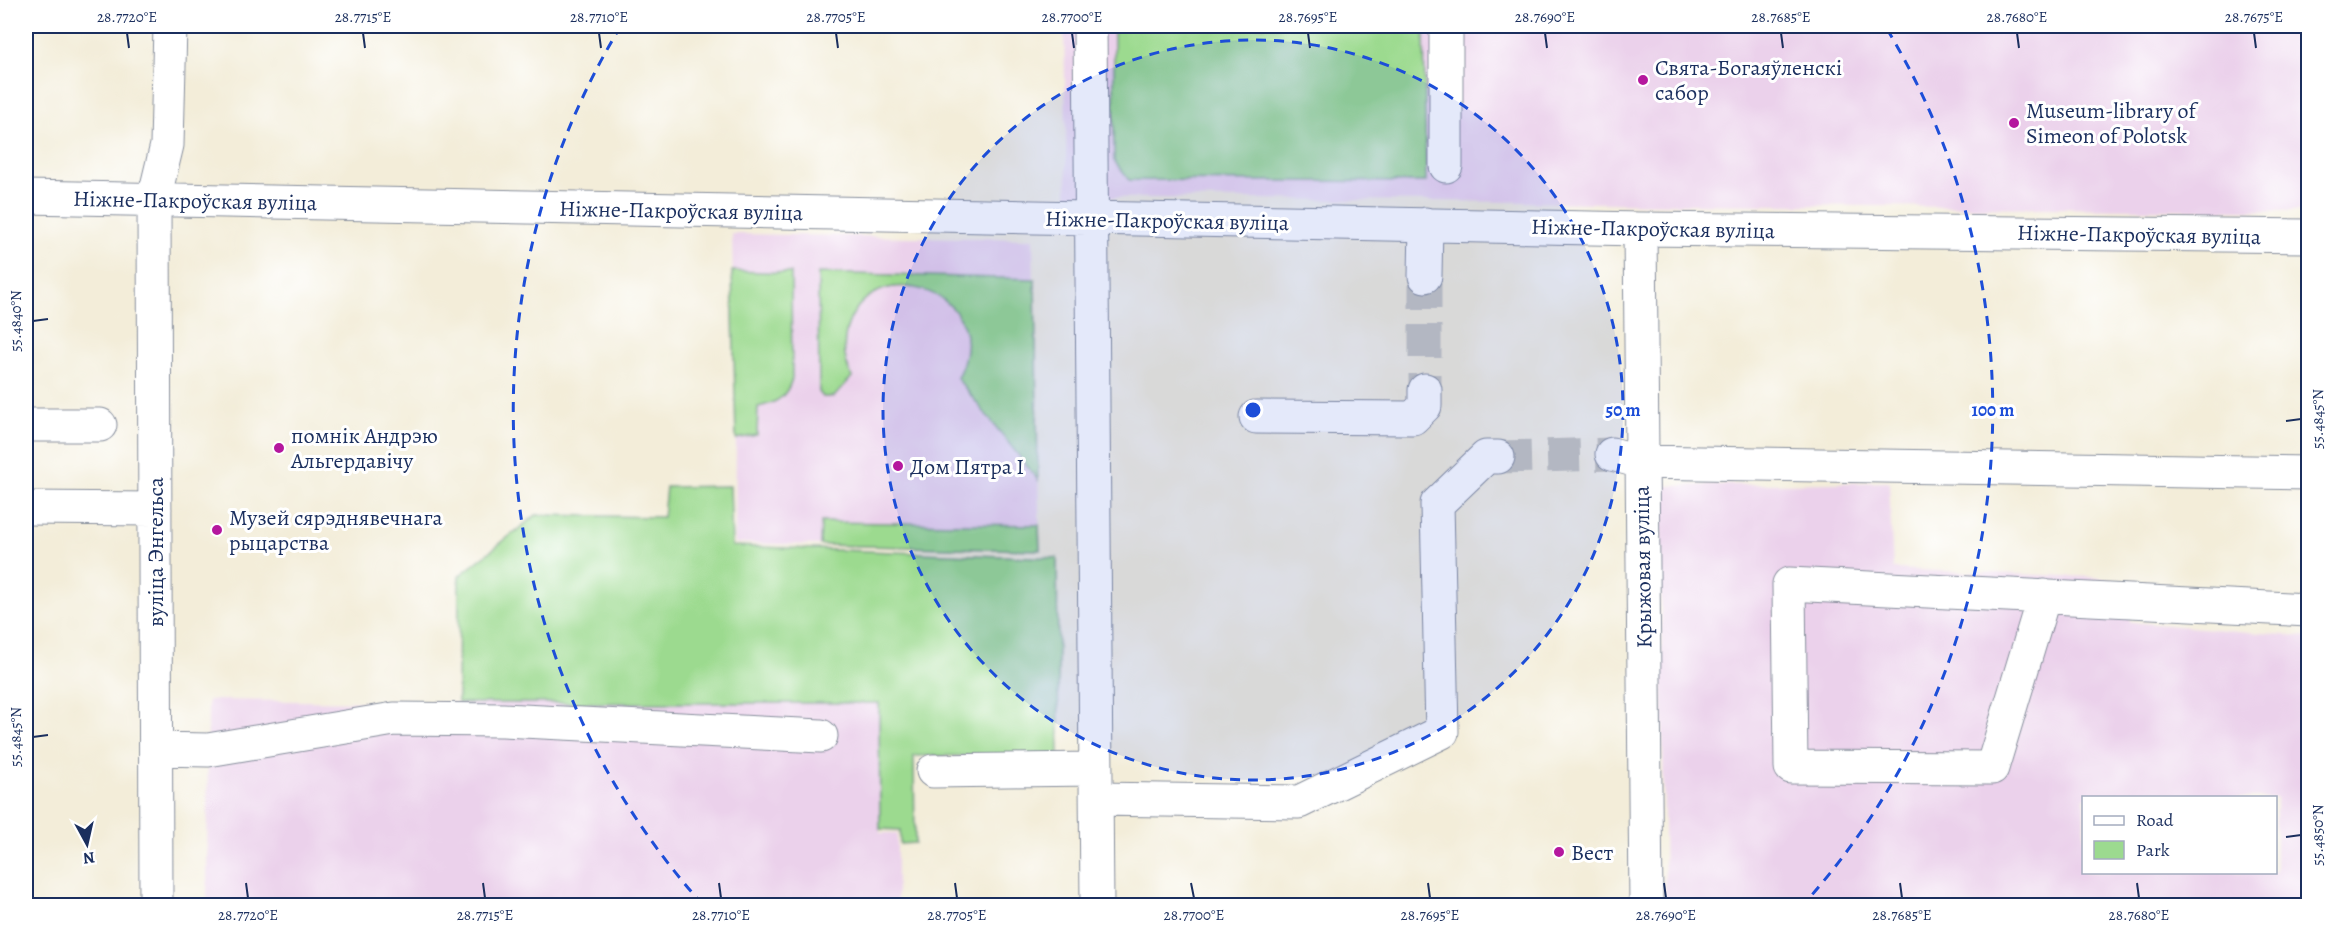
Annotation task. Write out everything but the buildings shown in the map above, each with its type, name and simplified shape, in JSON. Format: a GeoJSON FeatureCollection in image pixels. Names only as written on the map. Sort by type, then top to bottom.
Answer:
{"type":"FeatureCollection","features":[{"type":"Feature","properties":{"kind":"street","name":"вуліца Энгельса"},"geometry":{"type":"LineString","coordinates":[[156,906],[154,200],[167,145],[170,26]]}},
{"type":"Feature","properties":{"kind":"street"},"geometry":{"type":"LineString","coordinates":[[1090,26],[1097,906]]}},
{"type":"Feature","properties":{"kind":"street"},"geometry":{"type":"LineString","coordinates":[[1446,26],[1446,166]]}},
{"type":"Feature","properties":{"kind":"street","name":"Ніжне-Пакроўская вуліца"},"geometry":{"type":"LineString","coordinates":[[26,196],[1640,229],[2308,236]]}},
{"type":"Feature","properties":{"kind":"street"},"geometry":{"type":"LineString","coordinates":[[1425,276],[1426,224]]}},
{"type":"Feature","properties":{"kind":"street","name":"Крыжовая вуліца"},"geometry":{"type":"LineString","coordinates":[[1640,229],[1627,458],[1646,906]]}},
{"type":"Feature","properties":{"kind":"street"},"geometry":{"type":"LineString","coordinates":[[1256,417],[1413,418],[1425,406],[1425,390]]}},
{"type":"Feature","properties":{"kind":"street"},"geometry":{"type":"LineString","coordinates":[[26,425],[100,425]]}},
{"type":"Feature","properties":{"kind":"street"},"geometry":{"type":"LineString","coordinates":[[933,771],[1299,802],[1442,732],[1437,504],[1486,457],[1498,457]]}},
{"type":"Feature","properties":{"kind":"street"},"geometry":{"type":"LineString","coordinates":[[1627,458],[2308,473]]}},
{"type":"Feature","properties":{"kind":"street"},"geometry":{"type":"LineString","coordinates":[[26,508],[155,509]]}},
{"type":"Feature","properties":{"kind":"street"},"geometry":{"type":"LineString","coordinates":[[2044,596],[1992,768],[1791,767],[1789,584],[2044,596],[2308,610]]}},
{"type":"Feature","properties":{"kind":"street"},"geometry":{"type":"LineString","coordinates":[[156,748],[208,750],[394,719],[503,720],[820,736]]}},
{"type":"Feature","properties":{"kind":"shaded area"},"geometry":{"type":"Polygon","coordinates":[[[1064,26],[2308,26],[2308,211],[1067,197],[1064,26]]]}},
{"type":"Feature","properties":{"kind":"shaded area"},"geometry":{"type":"Polygon","coordinates":[[[732,234],[1033,239],[1040,550],[735,543],[736,439],[732,234]]]}},
{"type":"Feature","properties":{"kind":"shaded area"},"geometry":{"type":"Polygon","coordinates":[[[1889,482],[1893,569],[2091,577],[2126,582],[2130,622],[2308,637],[2308,905],[1665,905],[1660,486],[1889,482]]]}},
{"type":"Feature","properties":{"kind":"shaded area"},"geometry":{"type":"Polygon","coordinates":[[[467,596],[879,602],[880,833],[897,833],[897,905],[207,906],[208,700],[458,703],[467,596]]]}},
{"type":"Feature","properties":{"kind":"green space"},"geometry":{"type":"Polygon","coordinates":[[[1114,26],[1424,26],[1426,182],[1129,180],[1114,161],[1114,26]]]}},
{"type":"Feature","properties":{"kind":"green space"},"geometry":{"type":"Polygon","coordinates":[[[732,271],[791,273],[792,379],[787,391],[780,399],[758,407],[757,435],[736,439],[732,271]]]}},
{"type":"Feature","properties":{"kind":"green space"},"geometry":{"type":"Polygon","coordinates":[[[818,273],[1035,279],[1038,480],[957,378],[965,356],[965,332],[956,313],[940,298],[920,289],[898,287],[877,292],[859,305],[847,328],[844,347],[852,377],[834,397],[823,397],[819,392],[818,273]]]}},
{"type":"Feature","properties":{"kind":"green space"},"geometry":{"type":"Polygon","coordinates":[[[730,486],[732,546],[1057,558],[1059,755],[914,756],[915,843],[900,844],[900,830],[880,829],[879,703],[458,703],[459,576],[536,515],[663,517],[666,487],[730,486]]]}},
{"type":"Feature","properties":{"kind":"green space"},"geometry":{"type":"Polygon","coordinates":[[[821,522],[1039,525],[1040,550],[820,545],[821,522]]]}},
{"type":"Feature","properties":{"kind":"tunnel"},"geometry":{"type":"LineString","coordinates":[[1425,276],[1425,390]]}},
{"type":"Feature","properties":{"kind":"tunnel"},"geometry":{"type":"LineString","coordinates":[[1498,457],[1612,454]]}},
{"type":"Feature","properties":{"kind":"place","name":"Свята-Богаяўленскі сабор"},"geometry":{"type":"Point","coordinates":[1643,80]}},
{"type":"Feature","properties":{"kind":"place","name":"Museum-library of Simeon of Polotsk"},"geometry":{"type":"Point","coordinates":[2014,123]}},
{"type":"Feature","properties":{"kind":"place","name":"помнік Андрэю Альгердавічу"},"geometry":{"type":"Point","coordinates":[279,448]}},
{"type":"Feature","properties":{"kind":"place","name":"Дом Пятра І"},"geometry":{"type":"Point","coordinates":[898,466]}},
{"type":"Feature","properties":{"kind":"place","name":"Музей сярэднявечнага рыцарства"},"geometry":{"type":"Point","coordinates":[217,530]}},
{"type":"Feature","properties":{"kind":"place","name":"Вест"},"geometry":{"type":"Point","coordinates":[1559,852]}}]}
